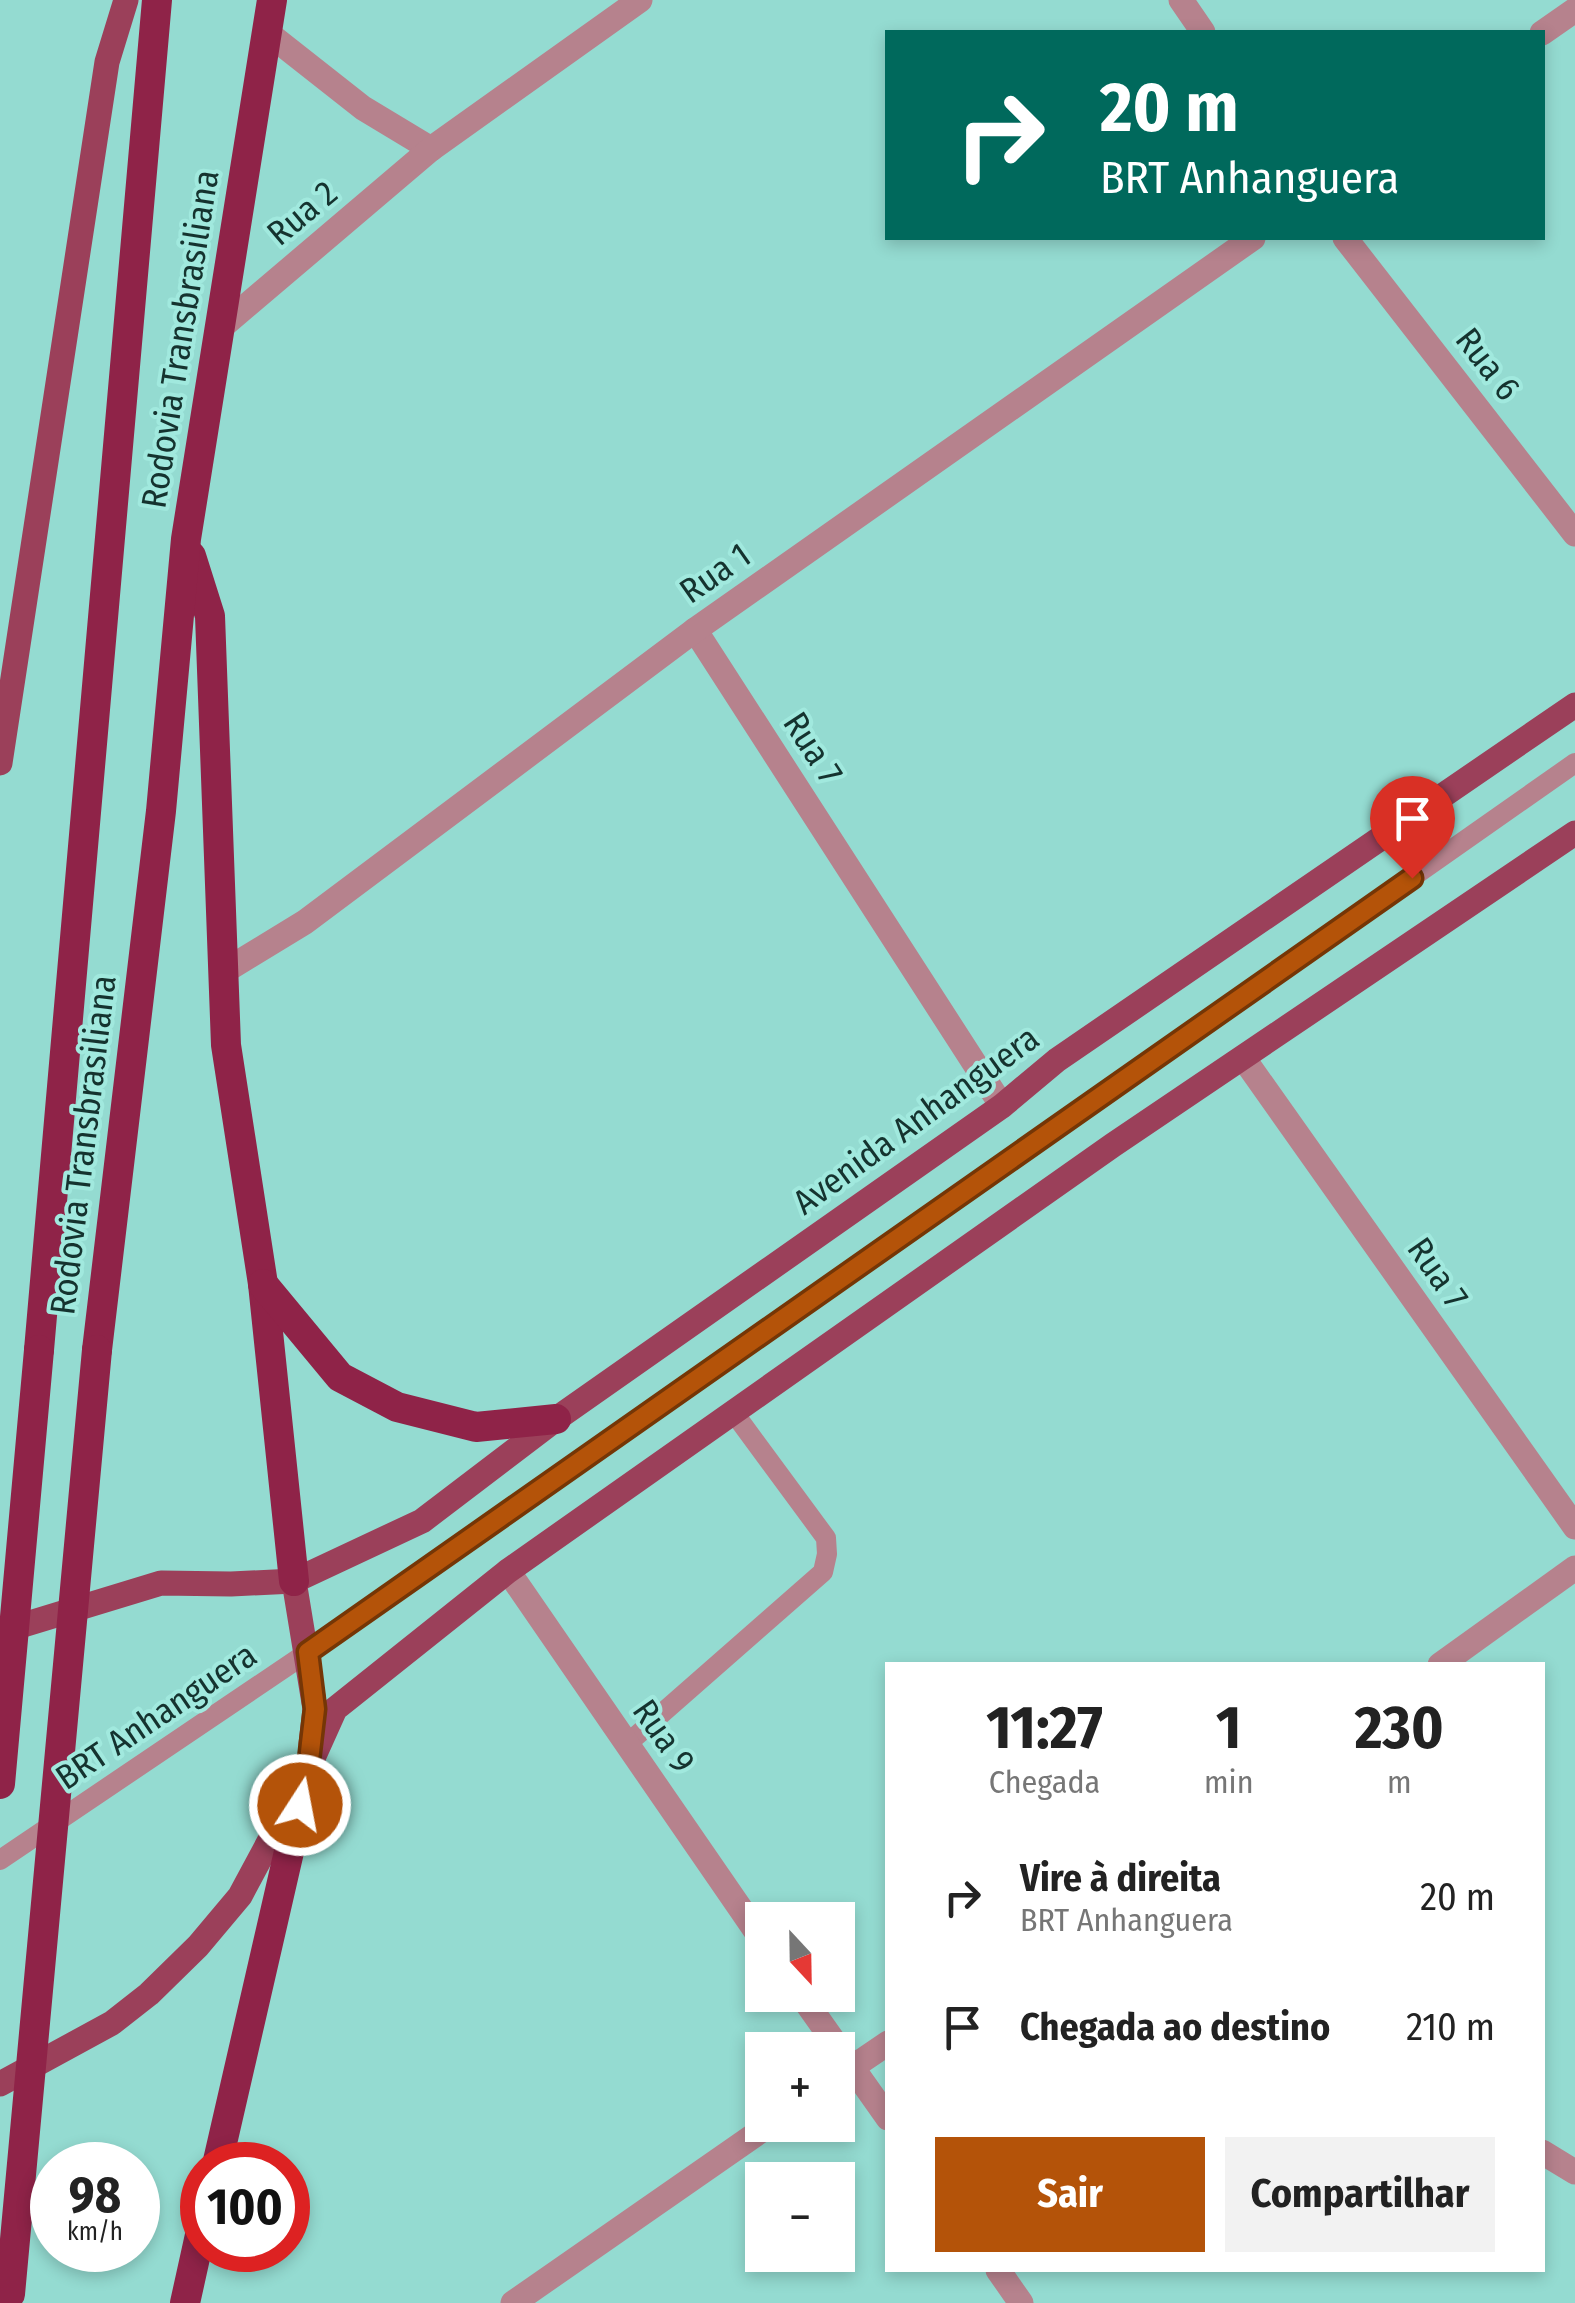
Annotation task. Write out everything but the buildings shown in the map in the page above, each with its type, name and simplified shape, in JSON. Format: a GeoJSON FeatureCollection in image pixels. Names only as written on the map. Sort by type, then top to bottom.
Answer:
{"type":"FeatureCollection","features":[{"type":"Feature","properties":{"kind":"highway","name":"Rodovia Transbrasiliana"},"geometry":{"type":"LineString","coordinates":[[0,1784],[157,0]]}},
{"type":"Feature","properties":{"kind":"highway","name":"Rodovia Transbrasiliana"},"geometry":{"type":"LineString","coordinates":[[9,2298],[97,1350],[161,812],[186,539],[272,0]]}},
{"type":"Feature","properties":{"kind":"highway"},"geometry":{"type":"LineString","coordinates":[[186,539],[210,616],[226,1046],[263,1284],[294,1581]]}},
{"type":"Feature","properties":{"kind":"highway"},"geometry":{"type":"LineString","coordinates":[[263,1284],[340,1377],[397,1408],[476,1428],[556,1418]]}},
{"type":"Feature","properties":{"kind":"highway"},"geometry":{"type":"LineString","coordinates":[[222,2142],[308,1769]]}},
{"type":"Feature","properties":{"kind":"highway"},"geometry":{"type":"LineString","coordinates":[[185,2303],[192,2272]]}},
{"type":"Feature","properties":{"kind":"main road"},"geometry":{"type":"LineString","coordinates":[[0,764],[107,62],[126,0]]}},
{"type":"Feature","properties":{"kind":"main road","name":"Avenida Anhanguera"},"geometry":{"type":"LineString","coordinates":[[0,1632],[160,1583],[294,1581],[422,1521],[556,1418],[1002,1106],[1057,1060],[1575,705]]}},
{"type":"Feature","properties":{"kind":"main road"},"geometry":{"type":"LineString","coordinates":[[0,2084],[112,2023],[149,1994],[198,1946],[240,1896],[308,1769],[334,1709],[508,1571],[1112,1145],[1575,832]]}},
{"type":"Feature","properties":{"kind":"main road"},"geometry":{"type":"LineString","coordinates":[[294,1581],[315,1709],[308,1769]]}},
{"type":"Feature","properties":{"kind":"street","name":"Rua 2"},"geometry":{"type":"LineString","coordinates":[[218,330],[431,149],[640,0]]}},
{"type":"Feature","properties":{"kind":"street"},"geometry":{"type":"LineString","coordinates":[[1181,0],[1202,30]]}},
{"type":"Feature","properties":{"kind":"street"},"geometry":{"type":"LineString","coordinates":[[1545,31],[1575,10]]}},
{"type":"Feature","properties":{"kind":"street"},"geometry":{"type":"LineString","coordinates":[[268,34],[363,108],[431,149]]}},
{"type":"Feature","properties":{"kind":"street","name":"Rua 1"},"geometry":{"type":"LineString","coordinates":[[223,972],[305,922],[694,630],[1250,240]]}},
{"type":"Feature","properties":{"kind":"street","name":"Rua 6"},"geometry":{"type":"LineString","coordinates":[[1348,240],[1575,534]]}},
{"type":"Feature","properties":{"kind":"street","name":"Rua 7"},"geometry":{"type":"LineString","coordinates":[[694,630],[1002,1106]]}},
{"type":"Feature","properties":{"kind":"street","name":"Rua 7"},"geometry":{"type":"LineString","coordinates":[[1244,1059],[1575,1526]]}},
{"type":"Feature","properties":{"kind":"street"},"geometry":{"type":"LineString","coordinates":[[1444,1662],[1575,1568]]}},
{"type":"Feature","properties":{"kind":"street","name":"Rua 9"},"geometry":{"type":"LineString","coordinates":[[508,1571],[745,1915]]}},
{"type":"Feature","properties":{"kind":"street"},"geometry":{"type":"LineString","coordinates":[[855,2065],[885,2045]]}},
{"type":"Feature","properties":{"kind":"street"},"geometry":{"type":"LineString","coordinates":[[855,2084],[885,2115]]}},
{"type":"Feature","properties":{"kind":"street"},"geometry":{"type":"LineString","coordinates":[[513,2303],[745,2141]]}},
{"type":"Feature","properties":{"kind":"street"},"geometry":{"type":"LineString","coordinates":[[1545,2154],[1575,2172]]}},
{"type":"Feature","properties":{"kind":"street"},"geometry":{"type":"LineString","coordinates":[[999,2272],[1022,2303]]}},
{"type":"Feature","properties":{"kind":"lane","name":"BRT Anhanguera"},"geometry":{"type":"LineString","coordinates":[[0,1860],[308,1652],[1575,763]]}},
{"type":"Feature","properties":{"kind":"lane"},"geometry":{"type":"LineString","coordinates":[[627,1744],[824,1572],[826,1538],[734,1413]]}},
{"type":"Feature","properties":{"kind":"route"},"geometry":{"type":"LineString","coordinates":[[300,1805],[315,1709],[308,1652],[1412,878]]}}]}
